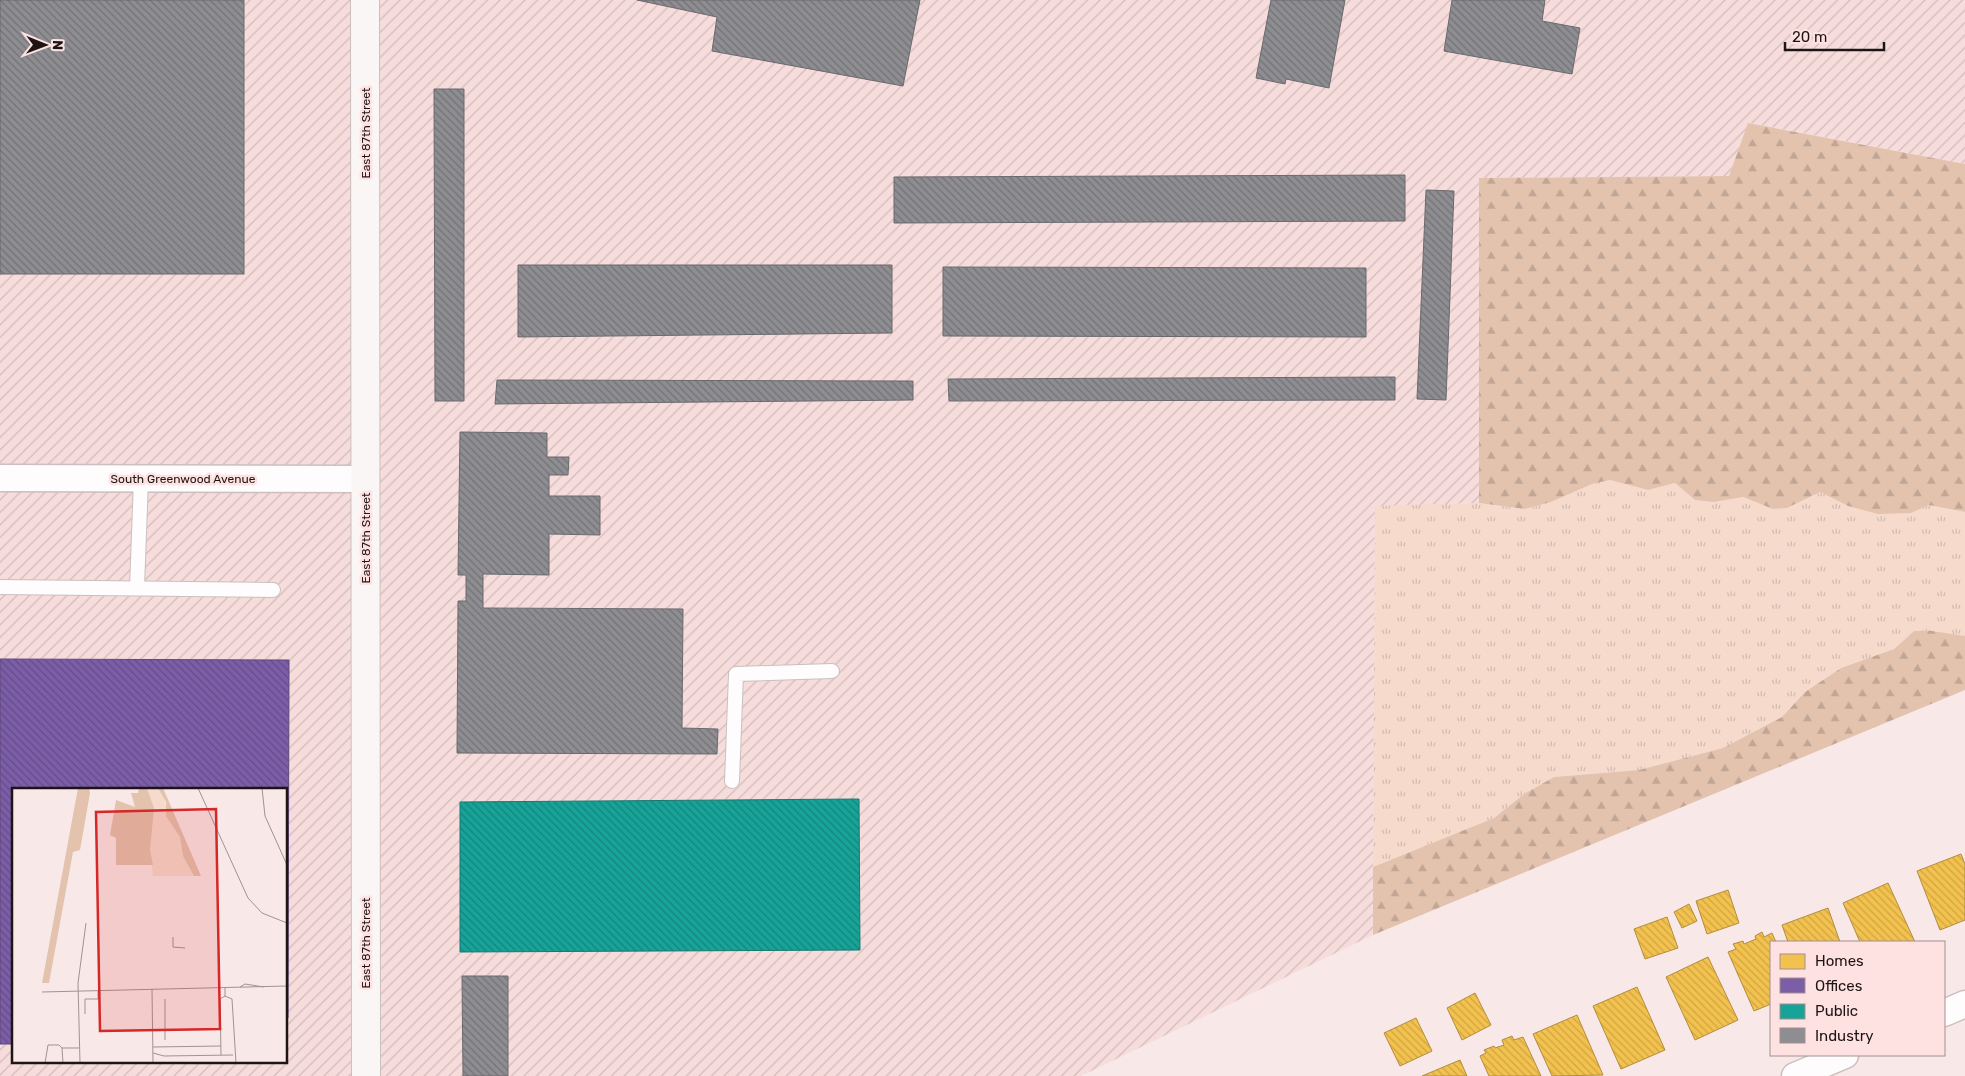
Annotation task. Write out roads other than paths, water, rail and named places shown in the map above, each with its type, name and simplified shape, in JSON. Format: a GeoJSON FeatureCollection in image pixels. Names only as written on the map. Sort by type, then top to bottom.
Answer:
{"type":"FeatureCollection","features":[{"type":"Feature","properties":{"kind":"main road","name":"East 87th Street"},"geometry":{"type":"LineString","coordinates":[[365,0],[366,1076]]}},
{"type":"Feature","properties":{"kind":"street","name":"South Greenwood Avenue"},"geometry":{"type":"LineString","coordinates":[[0,478],[366,479]]}},
{"type":"Feature","properties":{"kind":"street"},"geometry":{"type":"LineString","coordinates":[[1945,1013],[1965,1004]]}},
{"type":"Feature","properties":{"kind":"street"},"geometry":{"type":"LineString","coordinates":[[1795,1076],[1843,1056]]}},
{"type":"Feature","properties":{"kind":"lane"},"geometry":{"type":"LineString","coordinates":[[137,588],[141,479]]}},
{"type":"Feature","properties":{"kind":"lane"},"geometry":{"type":"LineString","coordinates":[[0,586],[273,590]]}},
{"type":"Feature","properties":{"kind":"lane"},"geometry":{"type":"LineString","coordinates":[[732,781],[736,674],[832,671]]}}]}
